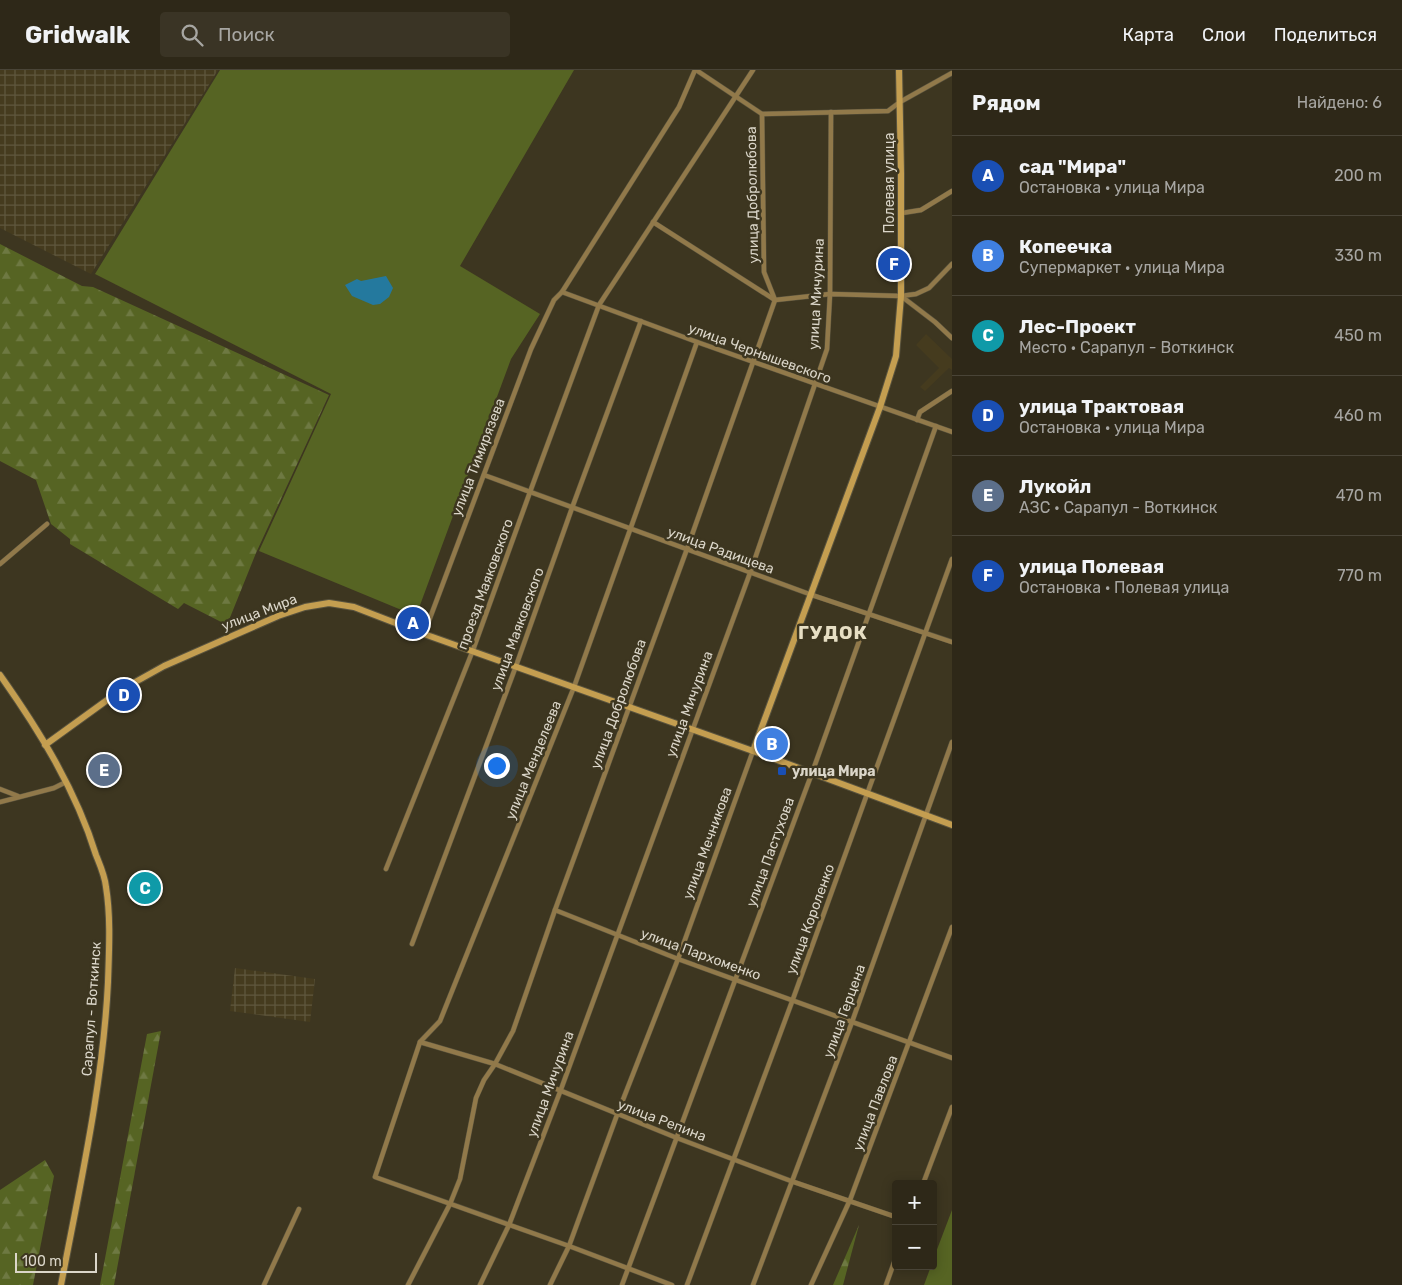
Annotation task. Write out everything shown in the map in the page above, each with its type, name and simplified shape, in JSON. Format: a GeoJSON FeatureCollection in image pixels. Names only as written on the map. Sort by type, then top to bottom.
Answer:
{"type":"FeatureCollection","features":[{"type":"Feature","properties":{"kind":"main road","name":"Полевая улица"},"geometry":{"type":"LineString","coordinates":[[880,407],[896,356],[901,296],[902,213],[899,70]]}},
{"type":"Feature","properties":{"kind":"main road","name":"улица Мечникова"},"geometry":{"type":"LineString","coordinates":[[753,751],[880,407]]}},
{"type":"Feature","properties":{"kind":"main road","name":"улица Мира"},"geometry":{"type":"LineString","coordinates":[[45,745],[121,690],[164,666],[278,616],[306,607],[329,603],[354,607],[424,634],[473,650],[952,824]]}},
{"type":"Feature","properties":{"kind":"main road","name":"Сарапул - Воткинск"},"geometry":{"type":"LineString","coordinates":[[0,675],[22,706],[66,782],[87,826],[106,886],[110,943],[106,1019],[97,1096],[61,1285]]}},
{"type":"Feature","properties":{"kind":"street"},"geometry":{"type":"LineString","coordinates":[[695,70],[762,114],[888,111],[900,102],[952,73]]}},
{"type":"Feature","properties":{"kind":"street","name":"улица Тимирязева"},"geometry":{"type":"LineString","coordinates":[[424,634],[531,349],[554,300],[562,292],[679,107],[695,70]]}},
{"type":"Feature","properties":{"kind":"street"},"geometry":{"type":"LineString","coordinates":[[600,304],[753,70]]}},
{"type":"Feature","properties":{"kind":"street","name":"улица Мичурина"},"geometry":{"type":"LineString","coordinates":[[480,1285],[509,1225],[560,1092],[750,572],[827,350],[830,294],[831,112]]}},
{"type":"Feature","properties":{"kind":"street","name":"улица Добролюбова"},"geometry":{"type":"LineString","coordinates":[[408,1285],[450,1204],[460,1179],[476,1098],[484,1080],[513,1031],[775,300],[764,272],[762,114]]}},
{"type":"Feature","properties":{"kind":"street"},"geometry":{"type":"LineString","coordinates":[[902,213],[921,210],[952,191]]}},
{"type":"Feature","properties":{"kind":"street"},"geometry":{"type":"LineString","coordinates":[[653,222],[775,300],[830,294],[901,296],[916,294],[929,288],[952,264]]}},
{"type":"Feature","properties":{"kind":"street","name":"улица Чернышевского"},"geometry":{"type":"LineString","coordinates":[[562,292],[600,304],[697,342],[952,432]]}},
{"type":"Feature","properties":{"kind":"street"},"geometry":{"type":"LineString","coordinates":[[901,296],[935,322],[952,338]]}},
{"type":"Feature","properties":{"kind":"street","name":"проезд Маяковского"},"geometry":{"type":"LineString","coordinates":[[386,870],[473,650],[600,304]]}},
{"type":"Feature","properties":{"kind":"street","name":"улица Маяковского"},"geometry":{"type":"LineString","coordinates":[[412,944],[516,666],[641,321]]}},
{"type":"Feature","properties":{"kind":"street","name":"улица Менделеева"},"geometry":{"type":"LineString","coordinates":[[450,1204],[375,1177],[420,1042],[440,1021],[574,687],[697,342]]}},
{"type":"Feature","properties":{"kind":"street"},"geometry":{"type":"LineString","coordinates":[[918,420],[920,412],[952,391]]}},
{"type":"Feature","properties":{"kind":"street","name":"улица Пастухова"},"geometry":{"type":"LineString","coordinates":[[622,1285],[812,773],[936,426]]}},
{"type":"Feature","properties":{"kind":"street","name":"улица Радищева"},"geometry":{"type":"LineString","coordinates":[[484,475],[812,595],[952,642]]}},
{"type":"Feature","properties":{"kind":"street"},"geometry":{"type":"LineString","coordinates":[[0,564],[47,524]]}},
{"type":"Feature","properties":{"kind":"street","name":"улица Короленко"},"geometry":{"type":"LineString","coordinates":[[687,1285],[732,1159],[793,1000],[952,559]]}},
{"type":"Feature","properties":{"kind":"street","name":"улица Герцена"},"geometry":{"type":"LineString","coordinates":[[753,1285],[852,1022],[952,742]]}},
{"type":"Feature","properties":{"kind":"street","name":"улица Мечникова"},"geometry":{"type":"LineString","coordinates":[[550,1285],[569,1246],[617,1114],[678,959],[753,751]]}},
{"type":"Feature","properties":{"kind":"street"},"geometry":{"type":"LineString","coordinates":[[0,802],[54,788],[66,782]]}},
{"type":"Feature","properties":{"kind":"street"},"geometry":{"type":"LineString","coordinates":[[0,789],[18,796]]}},
{"type":"Feature","properties":{"kind":"street","name":"улица Пархоменко"},"geometry":{"type":"LineString","coordinates":[[555,910],[678,959],[952,1058]]}},
{"type":"Feature","properties":{"kind":"street","name":"улица Павлова"},"geometry":{"type":"LineString","coordinates":[[811,1285],[850,1200],[952,927]]}},
{"type":"Feature","properties":{"kind":"street","name":"улица Репина"},"geometry":{"type":"LineString","coordinates":[[420,1042],[495,1064],[560,1092],[732,1159],[892,1216]]}},
{"type":"Feature","properties":{"kind":"street"},"geometry":{"type":"LineString","coordinates":[[925,1180],[952,1107]]}},
{"type":"Feature","properties":{"kind":"street"},"geometry":{"type":"LineString","coordinates":[[450,1204],[672,1285]]}},
{"type":"Feature","properties":{"kind":"street"},"geometry":{"type":"LineString","coordinates":[[264,1285],[299,1210]]}},
{"type":"Feature","properties":{"kind":"street"},"geometry":{"type":"LineString","coordinates":[[886,1285],[892,1268]]}},
{"type":"Feature","properties":{"kind":"shaded area"},"geometry":{"type":"Polygon","coordinates":[[[0,70],[218,70],[91,274],[0,228],[0,70]]]}},
{"type":"Feature","properties":{"kind":"shaded area"},"geometry":{"type":"Polygon","coordinates":[[[926,334],[952,359],[952,370],[949,368],[925,391],[920,387],[939,368],[916,345],[926,334]]]}},
{"type":"Feature","properties":{"kind":"shaded area"},"geometry":{"type":"Polygon","coordinates":[[[235,968],[315,979],[310,1022],[230,1011],[235,968]]]}},
{"type":"Feature","properties":{"kind":"green space"},"geometry":{"type":"Polygon","coordinates":[[[220,70],[574,70],[460,266],[540,314],[511,359],[416,616],[259,551],[331,394],[95,274],[220,70]]]}},
{"type":"Feature","properties":{"kind":"green space"},"geometry":{"type":"Polygon","coordinates":[[[0,244],[82,286],[93,287],[329,395],[256,553],[227,625],[184,603],[178,609],[70,544],[70,539],[51,524],[36,480],[0,461],[0,244]]]}},
{"type":"Feature","properties":{"kind":"green space"},"geometry":{"type":"Polygon","coordinates":[[[161,1031],[114,1285],[100,1285],[147,1034],[161,1031]]]}},
{"type":"Feature","properties":{"kind":"green space"},"geometry":{"type":"Polygon","coordinates":[[[45,1160],[54,1176],[33,1285],[0,1285],[0,1190],[45,1160]]]}},
{"type":"Feature","properties":{"kind":"green space"},"geometry":{"type":"Polygon","coordinates":[[[952,1210],[952,1285],[924,1285],[930,1270],[937,1270],[937,1249],[952,1210]]]}},
{"type":"Feature","properties":{"kind":"green space"},"geometry":{"type":"Polygon","coordinates":[[[859,1225],[843,1285],[833,1285],[859,1225]]]}},
{"type":"Feature","properties":{"kind":"water"},"geometry":{"type":"Polygon","coordinates":[[[386,276],[393,288],[389,297],[380,304],[373,305],[352,296],[345,285],[357,279],[361,281],[386,276]]]}},
{"type":"Feature","properties":{"kind":"place","name":"улица Полевая"},"geometry":{"type":"Point","coordinates":[894,264]}},
{"type":"Feature","properties":{"kind":"place","name":"сад \"Мира\""},"geometry":{"type":"Point","coordinates":[413,623]}},
{"type":"Feature","properties":{"kind":"place","name":"улица Трактовая"},"geometry":{"type":"Point","coordinates":[124,695]}},
{"type":"Feature","properties":{"kind":"place","name":"Копеечка"},"geometry":{"type":"Point","coordinates":[772,744]}},
{"type":"Feature","properties":{"kind":"place","name":"Лукойл"},"geometry":{"type":"Point","coordinates":[104,770]}},
{"type":"Feature","properties":{"kind":"place","name":"улица Мира"},"geometry":{"type":"Point","coordinates":[782,771]}},
{"type":"Feature","properties":{"kind":"place","name":"Лес-Проект"},"geometry":{"type":"Point","coordinates":[145,888]}},
{"type":"Feature","properties":{"kind":"district","name":"ГУДОК"},"geometry":{"type":"Point","coordinates":[833,632]}}]}
